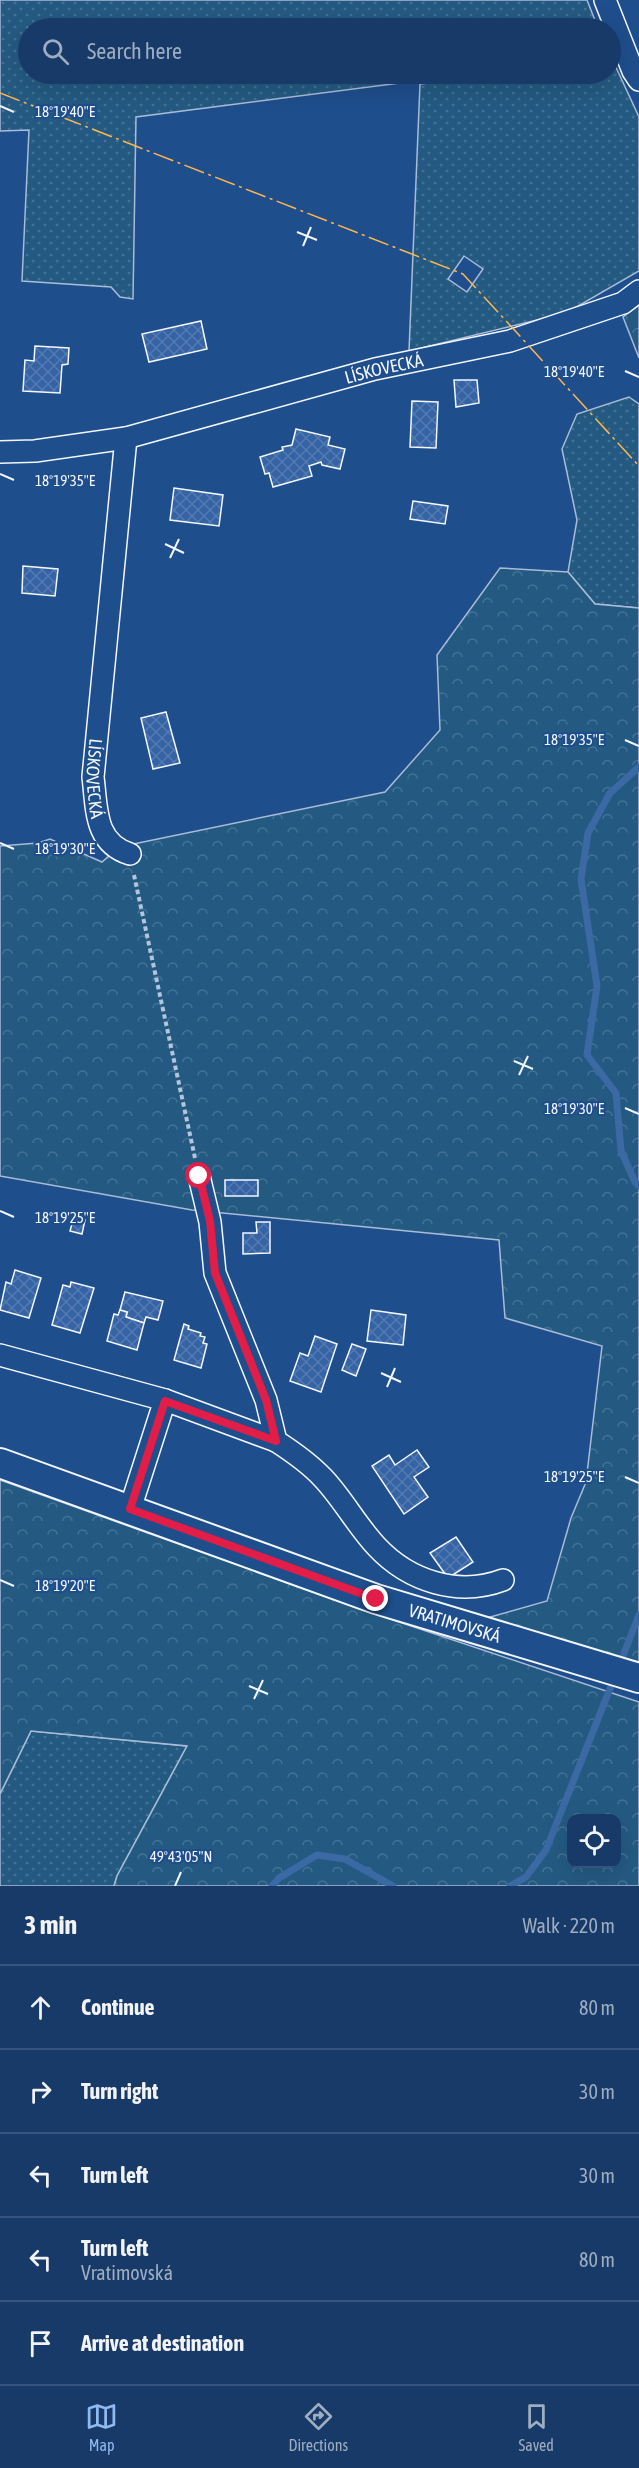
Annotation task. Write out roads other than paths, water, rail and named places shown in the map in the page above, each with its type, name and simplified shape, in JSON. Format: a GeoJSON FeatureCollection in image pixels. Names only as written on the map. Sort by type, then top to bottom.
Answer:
{"type":"FeatureCollection","features":[{"type":"Feature","properties":{"kind":"main road","name":"VRATIMOVSKÁ"},"geometry":{"type":"LineString","coordinates":[[0,1463],[376,1599],[639,1678]]}},
{"type":"Feature","properties":{"kind":"street"},"geometry":{"type":"LineString","coordinates":[[605,0],[612,18]]}},
{"type":"Feature","properties":{"kind":"street"},"geometry":{"type":"LineString","coordinates":[[621,41],[639,80]]}},
{"type":"Feature","properties":{"kind":"street","name":"LÍSKOVECKÁ"},"geometry":{"type":"LineString","coordinates":[[0,452],[35,451],[126,438],[375,369],[510,341],[622,303],[639,291]]}},
{"type":"Feature","properties":{"kind":"street","name":"LÍSKOVECKÁ"},"geometry":{"type":"LineString","coordinates":[[126,438],[93,777],[102,831],[118,850],[130,854]]}},
{"type":"Feature","properties":{"kind":"street"},"geometry":{"type":"LineString","coordinates":[[199,1176],[210,1221],[215,1273],[266,1400],[276,1441]]}},
{"type":"Feature","properties":{"kind":"street"},"geometry":{"type":"LineString","coordinates":[[0,1355],[165,1401],[276,1441],[299,1456],[323,1478],[375,1545],[391,1561],[441,1585],[457,1588],[488,1585],[503,1580]]}},
{"type":"Feature","properties":{"kind":"street"},"geometry":{"type":"LineString","coordinates":[[130,1509],[165,1401]]}},
{"type":"Feature","properties":{"kind":"waterway"},"geometry":{"type":"LineString","coordinates":[[639,767],[610,793],[588,833],[581,879],[597,986],[587,1055],[616,1093],[621,1151],[639,1186]]}},
{"type":"Feature","properties":{"kind":"waterway"},"geometry":{"type":"LineString","coordinates":[[619,1666],[639,1615]]}},
{"type":"Feature","properties":{"kind":"waterway"},"geometry":{"type":"LineString","coordinates":[[510,1886],[526,1877],[546,1850],[615,1676]]}},
{"type":"Feature","properties":{"kind":"waterway"},"geometry":{"type":"LineString","coordinates":[[272,1886],[279,1878],[317,1855],[345,1859],[393,1886]]}}]}
